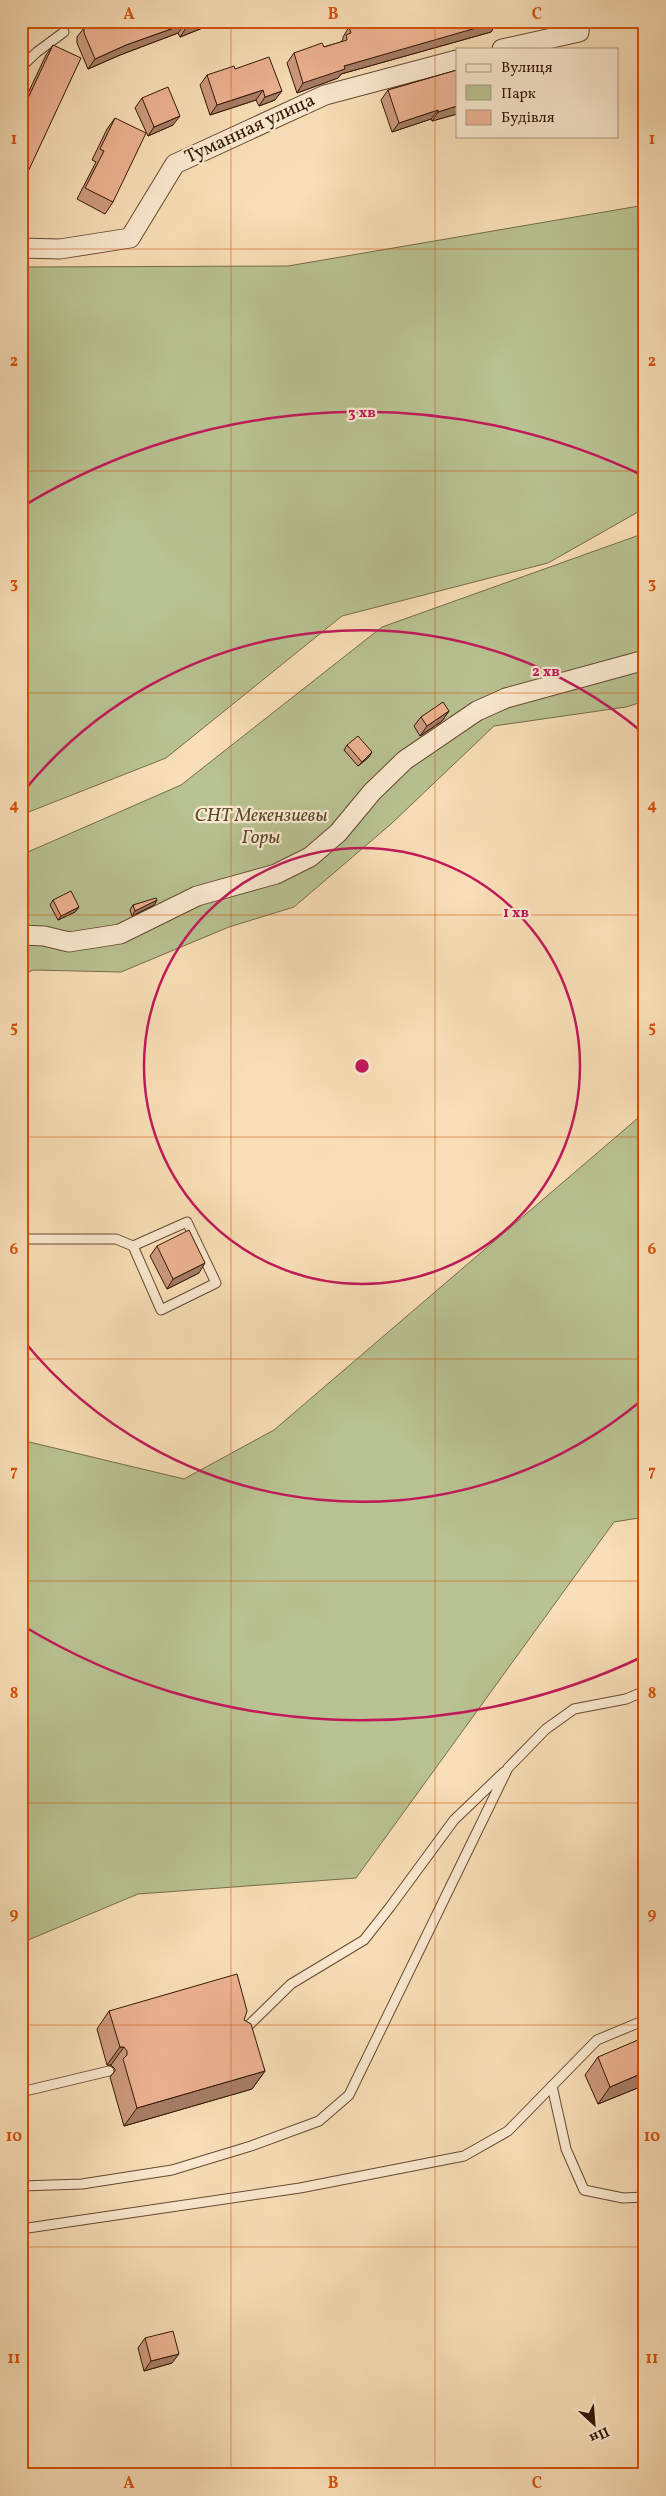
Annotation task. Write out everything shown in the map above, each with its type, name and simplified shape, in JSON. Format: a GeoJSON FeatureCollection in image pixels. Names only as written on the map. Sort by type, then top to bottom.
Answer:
{"type":"FeatureCollection","features":[{"type":"Feature","properties":{"kind":"street"},"geometry":{"type":"LineString","coordinates":[[505,48],[580,26]]}},
{"type":"Feature","properties":{"kind":"street","name":"Туманная улица"},"geometry":{"type":"LineString","coordinates":[[21,248],[60,249],[130,238],[175,164],[324,94],[456,60]]}},
{"type":"Feature","properties":{"kind":"street"},"geometry":{"type":"LineString","coordinates":[[21,935],[44,936],[69,942],[120,934],[196,896],[276,874],[310,857],[338,833],[372,792],[405,760],[477,711],[506,698],[645,660]]}},
{"type":"Feature","properties":{"kind":"lane"},"geometry":{"type":"LineString","coordinates":[[21,67],[37,52],[64,32]]}},
{"type":"Feature","properties":{"kind":"lane"},"geometry":{"type":"LineString","coordinates":[[21,1239],[116,1239],[133,1246],[162,1310],[216,1283],[187,1222],[133,1246]]}},
{"type":"Feature","properties":{"kind":"lane"},"geometry":{"type":"LineString","coordinates":[[237,2036],[291,1984],[364,1940],[454,1820],[546,1729],[574,1709],[626,1699],[645,1690]]}},
{"type":"Feature","properties":{"kind":"lane"},"geometry":{"type":"LineString","coordinates":[[21,2186],[82,2184],[172,2170],[251,2146],[319,2121],[350,2095],[508,1768]]}},
{"type":"Feature","properties":{"kind":"lane"},"geometry":{"type":"LineString","coordinates":[[21,2229],[300,2188],[464,2156],[508,2131],[596,2040],[645,2020]]}},
{"type":"Feature","properties":{"kind":"lane"},"geometry":{"type":"LineString","coordinates":[[21,2092],[109,2071]]}},
{"type":"Feature","properties":{"kind":"lane"},"geometry":{"type":"LineString","coordinates":[[552,2086],[566,2150],[584,2190],[623,2198],[645,2197]]}},
{"type":"Feature","properties":{"kind":"green space"},"geometry":{"type":"Polygon","coordinates":[[[645,205],[645,508],[548,563],[342,616],[166,758],[21,815],[21,267],[288,266],[645,205]]]}},
{"type":"Feature","properties":{"kind":"green space","name":"СНТ Мекензиевы Горы"},"geometry":{"type":"Polygon","coordinates":[[[645,533],[645,701],[626,707],[494,726],[391,824],[294,907],[229,927],[121,972],[33,970],[21,976],[21,855],[181,785],[382,627],[645,533]]]}},
{"type":"Feature","properties":{"kind":"green space"},"geometry":{"type":"Polygon","coordinates":[[[645,1112],[645,1517],[614,1522],[356,1878],[138,1894],[21,1943],[21,1440],[184,1479],[274,1430],[645,1112]]]}},
{"type":"Feature","properties":{"kind":"building"},"geometry":{"type":"Polygon","coordinates":[[[98,21],[202,21],[186,28],[185,24],[126,45],[95,59],[84,33],[84,28],[98,21]]]}},
{"type":"Feature","properties":{"kind":"building"},"geometry":{"type":"Polygon","coordinates":[[[373,21],[497,22],[344,66],[345,69],[303,83],[294,53],[322,43],[324,47],[347,40],[346,35],[351,33],[349,27],[373,21]]]}},
{"type":"Feature","properties":{"kind":"building"},"geometry":{"type":"Polygon","coordinates":[[[53,45],[81,58],[21,183],[21,113],[53,45]]]}},
{"type":"Feature","properties":{"kind":"building"},"geometry":{"type":"Polygon","coordinates":[[[269,57],[282,91],[265,97],[263,90],[217,105],[207,75],[234,66],[235,69],[269,57]]]}},
{"type":"Feature","properties":{"kind":"building"},"geometry":{"type":"Polygon","coordinates":[[[456,70],[456,106],[438,112],[438,110],[399,123],[388,90],[456,70]]]}},
{"type":"Feature","properties":{"kind":"building"},"geometry":{"type":"Polygon","coordinates":[[[168,87],[180,116],[154,127],[142,98],[168,87]]]}},
{"type":"Feature","properties":{"kind":"building"},"geometry":{"type":"Polygon","coordinates":[[[115,118],[146,133],[113,202],[85,188],[104,151],[100,149],[115,118]]]}},
{"type":"Feature","properties":{"kind":"building"},"geometry":{"type":"Polygon","coordinates":[[[443,702],[449,711],[427,726],[421,717],[443,702]]]}},
{"type":"Feature","properties":{"kind":"building"},"geometry":{"type":"Polygon","coordinates":[[[358,736],[372,752],[362,762],[347,745],[358,736]]]}},
{"type":"Feature","properties":{"kind":"building"},"geometry":{"type":"Polygon","coordinates":[[[71,891],[79,907],[61,916],[53,900],[71,891]]]}},
{"type":"Feature","properties":{"kind":"building"},"geometry":{"type":"Polygon","coordinates":[[[156,898],[157,900],[135,911],[133,905],[156,898]]]}},
{"type":"Feature","properties":{"kind":"building"},"geometry":{"type":"Polygon","coordinates":[[[189,1230],[205,1263],[173,1279],[157,1246],[189,1230]]]}},
{"type":"Feature","properties":{"kind":"building"},"geometry":{"type":"Polygon","coordinates":[[[237,1974],[247,2011],[244,2020],[251,2024],[265,2071],[137,2108],[123,2059],[127,2055],[127,2051],[124,2047],[120,2047],[109,2011],[237,1974]]]}},
{"type":"Feature","properties":{"kind":"building"},"geometry":{"type":"Polygon","coordinates":[[[645,2037],[645,2072],[610,2087],[598,2057],[645,2037]]]}},
{"type":"Feature","properties":{"kind":"building"},"geometry":{"type":"Polygon","coordinates":[[[173,2331],[179,2354],[151,2361],[145,2338],[173,2331]]]}}]}
